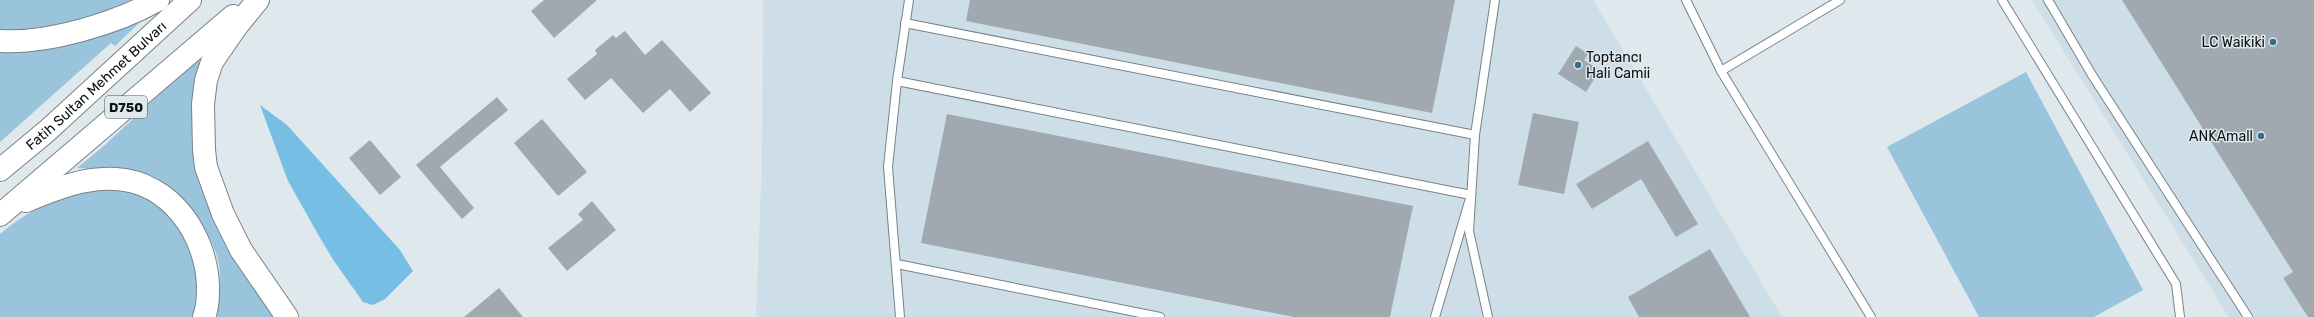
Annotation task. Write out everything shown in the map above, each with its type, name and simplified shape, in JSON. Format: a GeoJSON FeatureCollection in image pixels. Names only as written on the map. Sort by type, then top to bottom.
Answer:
{"type":"FeatureCollection","features":[{"type":"Feature","properties":{"kind":"highway"},"geometry":{"type":"LineString","coordinates":[[0,41],[25,41],[71,33],[128,14],[158,0]]}},
{"type":"Feature","properties":{"kind":"highway","name":"Fatih Sultan Mehmet Bulvarı"},"geometry":{"type":"LineString","coordinates":[[0,170],[47,131],[190,0]]}},
{"type":"Feature","properties":{"kind":"highway","name":"D750"},"geometry":{"type":"LineString","coordinates":[[3,212],[252,0]]}},
{"type":"Feature","properties":{"kind":"highway"},"geometry":{"type":"LineString","coordinates":[[258,0],[236,27],[212,62],[206,80],[203,104],[204,150],[206,167],[227,221],[241,250],[287,317]]}},
{"type":"Feature","properties":{"kind":"highway"},"geometry":{"type":"LineString","coordinates":[[3,212],[58,188],[100,179],[118,179],[138,184],[155,192],[171,202],[185,217],[204,253],[208,274],[208,297],[204,317]]}},
{"type":"Feature","properties":{"kind":"lane"},"geometry":{"type":"LineString","coordinates":[[900,317],[897,264],[888,167],[897,81],[909,0]]}},
{"type":"Feature","properties":{"kind":"lane"},"geometry":{"type":"LineString","coordinates":[[1488,317],[1469,231],[1475,135],[1495,0]]}},
{"type":"Feature","properties":{"kind":"lane"},"geometry":{"type":"LineString","coordinates":[[1686,0],[1721,71],[1872,317]]}},
{"type":"Feature","properties":{"kind":"lane"},"geometry":{"type":"LineString","coordinates":[[1721,71],[1840,0]]}},
{"type":"Feature","properties":{"kind":"lane"},"geometry":{"type":"LineString","coordinates":[[2002,0],[2176,284],[2180,317]]}},
{"type":"Feature","properties":{"kind":"lane"},"geometry":{"type":"LineString","coordinates":[[2048,0],[2092,75],[2248,317]]}},
{"type":"Feature","properties":{"kind":"lane"},"geometry":{"type":"LineString","coordinates":[[905,23],[1475,135]]}},
{"type":"Feature","properties":{"kind":"lane"},"geometry":{"type":"LineString","coordinates":[[897,81],[1471,195]]}},
{"type":"Feature","properties":{"kind":"lane"},"geometry":{"type":"LineString","coordinates":[[1435,317],[1471,195]]}},
{"type":"Feature","properties":{"kind":"lane"},"geometry":{"type":"LineString","coordinates":[[897,264],[1160,317]]}},
{"type":"Feature","properties":{"kind":"shaded area"},"geometry":{"type":"Polygon","coordinates":[[[0,0],[131,0],[99,14],[67,23],[0,31],[0,0]]]}},
{"type":"Feature","properties":{"kind":"shaded area"},"geometry":{"type":"Polygon","coordinates":[[[763,0],[1593,0],[1782,317],[756,317],[762,161],[763,0]]]}},
{"type":"Feature","properties":{"kind":"shaded area"},"geometry":{"type":"Polygon","coordinates":[[[2032,0],[2314,0],[2314,317],[2229,317],[2032,0]]]}},
{"type":"Feature","properties":{"kind":"shaded area"},"geometry":{"type":"Polygon","coordinates":[[[141,21],[115,46],[111,43],[0,142],[0,49],[141,21]]]}},
{"type":"Feature","properties":{"kind":"shaded area"},"geometry":{"type":"Polygon","coordinates":[[[200,56],[193,114],[276,317],[217,317],[220,278],[216,253],[210,239],[193,211],[183,199],[159,179],[139,172],[77,168],[105,145],[200,56]]]}},
{"type":"Feature","properties":{"kind":"shaded area"},"geometry":{"type":"Polygon","coordinates":[[[2026,72],[2143,290],[2094,317],[1979,317],[1887,147],[2026,72]]]}},
{"type":"Feature","properties":{"kind":"shaded area"},"geometry":{"type":"Polygon","coordinates":[[[260,105],[287,125],[400,250],[413,271],[385,299],[373,305],[363,302],[334,261],[288,181],[260,105]]]}},
{"type":"Feature","properties":{"kind":"shaded area"},"geometry":{"type":"Polygon","coordinates":[[[84,189],[120,189],[138,191],[153,200],[166,212],[178,228],[187,245],[194,264],[198,283],[197,301],[193,317],[0,317],[0,234],[19,219],[40,207],[84,189]]]}},
{"type":"Feature","properties":{"kind":"building"},"geometry":{"type":"Polygon","coordinates":[[[544,0],[597,0],[554,38],[531,11],[544,0]]]}},
{"type":"Feature","properties":{"kind":"building"},"geometry":{"type":"Polygon","coordinates":[[[970,0],[1455,0],[1432,113],[966,21],[970,0]]]}},
{"type":"Feature","properties":{"kind":"building","name":"ANKAmall"},"geometry":{"type":"Polygon","coordinates":[[[2122,0],[2314,0],[2314,317],[2308,317],[2283,278],[2293,272],[2122,0]]]}},
{"type":"Feature","properties":{"kind":"building"},"geometry":{"type":"Polygon","coordinates":[[[625,31],[645,55],[662,40],[711,93],[690,112],[670,89],[643,113],[611,78],[585,100],[567,79],[597,54],[595,50],[613,35],[616,38],[625,31]]]}},
{"type":"Feature","properties":{"kind":"building","name":"Toptancı Hali Camii"},"geometry":{"type":"Polygon","coordinates":[[[1576,46],[1588,54],[1584,60],[1600,70],[1586,92],[1558,74],[1576,46]]]}},
{"type":"Feature","properties":{"kind":"building"},"geometry":{"type":"Polygon","coordinates":[[[497,97],[508,110],[440,167],[474,208],[462,219],[416,165],[497,97]]]}},
{"type":"Feature","properties":{"kind":"building"},"geometry":{"type":"Polygon","coordinates":[[[1533,113],[1579,122],[1564,194],[1518,185],[1533,113]]]}},
{"type":"Feature","properties":{"kind":"building"},"geometry":{"type":"Polygon","coordinates":[[[947,114],[1413,206],[1390,317],[1294,317],[921,243],[947,114]]]}},
{"type":"Feature","properties":{"kind":"building"},"geometry":{"type":"Polygon","coordinates":[[[542,119],[587,172],[558,196],[514,143],[542,119]]]}},
{"type":"Feature","properties":{"kind":"building"},"geometry":{"type":"Polygon","coordinates":[[[370,140],[401,177],[380,195],[349,158],[370,140]]]}},
{"type":"Feature","properties":{"kind":"building"},"geometry":{"type":"Polygon","coordinates":[[[1648,141],[1698,224],[1676,237],[1641,179],[1592,209],[1576,184],[1648,141]]]}},
{"type":"Feature","properties":{"kind":"building"},"geometry":{"type":"Polygon","coordinates":[[[592,201],[616,230],[567,271],[548,248],[583,220],[578,214],[592,201]]]}},
{"type":"Feature","properties":{"kind":"building"},"geometry":{"type":"Polygon","coordinates":[[[1710,249],[1750,317],[1639,317],[1628,297],[1710,249]]]}},
{"type":"Feature","properties":{"kind":"building"},"geometry":{"type":"Polygon","coordinates":[[[499,288],[523,317],[464,317],[499,288]]]}},
{"type":"Feature","properties":{"kind":"place","name":"LC Waikiki"},"geometry":{"type":"Point","coordinates":[2273,42]}},
{"type":"Feature","properties":{"kind":"place","name":"Toptancı Hali Camii"},"geometry":{"type":"Point","coordinates":[1578,65]}},
{"type":"Feature","properties":{"kind":"place","name":"ANKAmall"},"geometry":{"type":"Point","coordinates":[2261,136]}}]}
